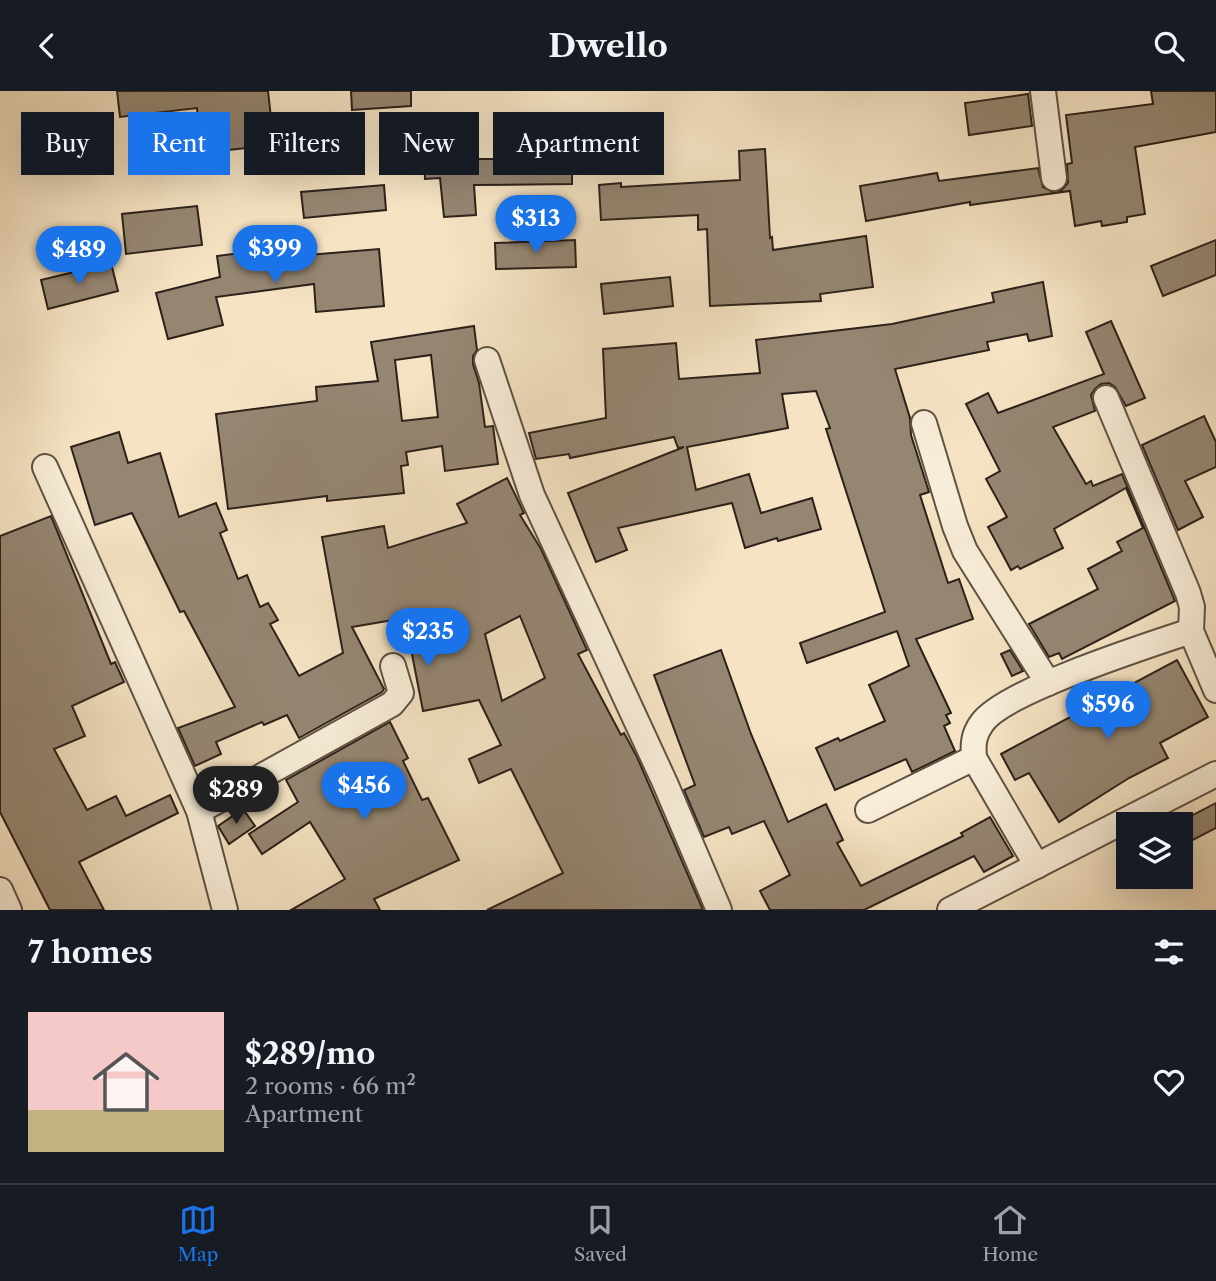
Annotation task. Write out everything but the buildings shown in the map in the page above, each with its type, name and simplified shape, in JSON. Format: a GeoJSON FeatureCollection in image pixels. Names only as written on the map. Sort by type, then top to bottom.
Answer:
{"type":"FeatureCollection","features":[{"type":"Feature","properties":{"kind":"street"},"geometry":{"type":"LineString","coordinates":[[1043,91],[1054,178]]}},
{"type":"Feature","properties":{"kind":"street"},"geometry":{"type":"LineString","coordinates":[[487,360],[532,495],[665,783],[719,910]]}},
{"type":"Feature","properties":{"kind":"street"},"geometry":{"type":"LineString","coordinates":[[1106,398],[1188,593],[1192,607],[1191,631],[1216,690]]}},
{"type":"Feature","properties":{"kind":"street"},"geometry":{"type":"LineString","coordinates":[[924,423],[965,551],[1048,683]]}},
{"type":"Feature","properties":{"kind":"street"},"geometry":{"type":"LineString","coordinates":[[45,467],[199,811],[225,910]]}},
{"type":"Feature","properties":{"kind":"street"},"geometry":{"type":"LineString","coordinates":[[1037,866],[974,758],[973,740],[983,721],[1002,706],[1048,683],[1191,631]]}},
{"type":"Feature","properties":{"kind":"street"},"geometry":{"type":"LineString","coordinates":[[199,811],[392,704],[401,693],[393,666]]}},
{"type":"Feature","properties":{"kind":"street"},"geometry":{"type":"LineString","coordinates":[[868,810],[974,758]]}},
{"type":"Feature","properties":{"kind":"street"},"geometry":{"type":"LineString","coordinates":[[950,910],[1216,773]]}},
{"type":"Feature","properties":{"kind":"street"},"geometry":{"type":"LineString","coordinates":[[0,890],[9,910]]}}]}
